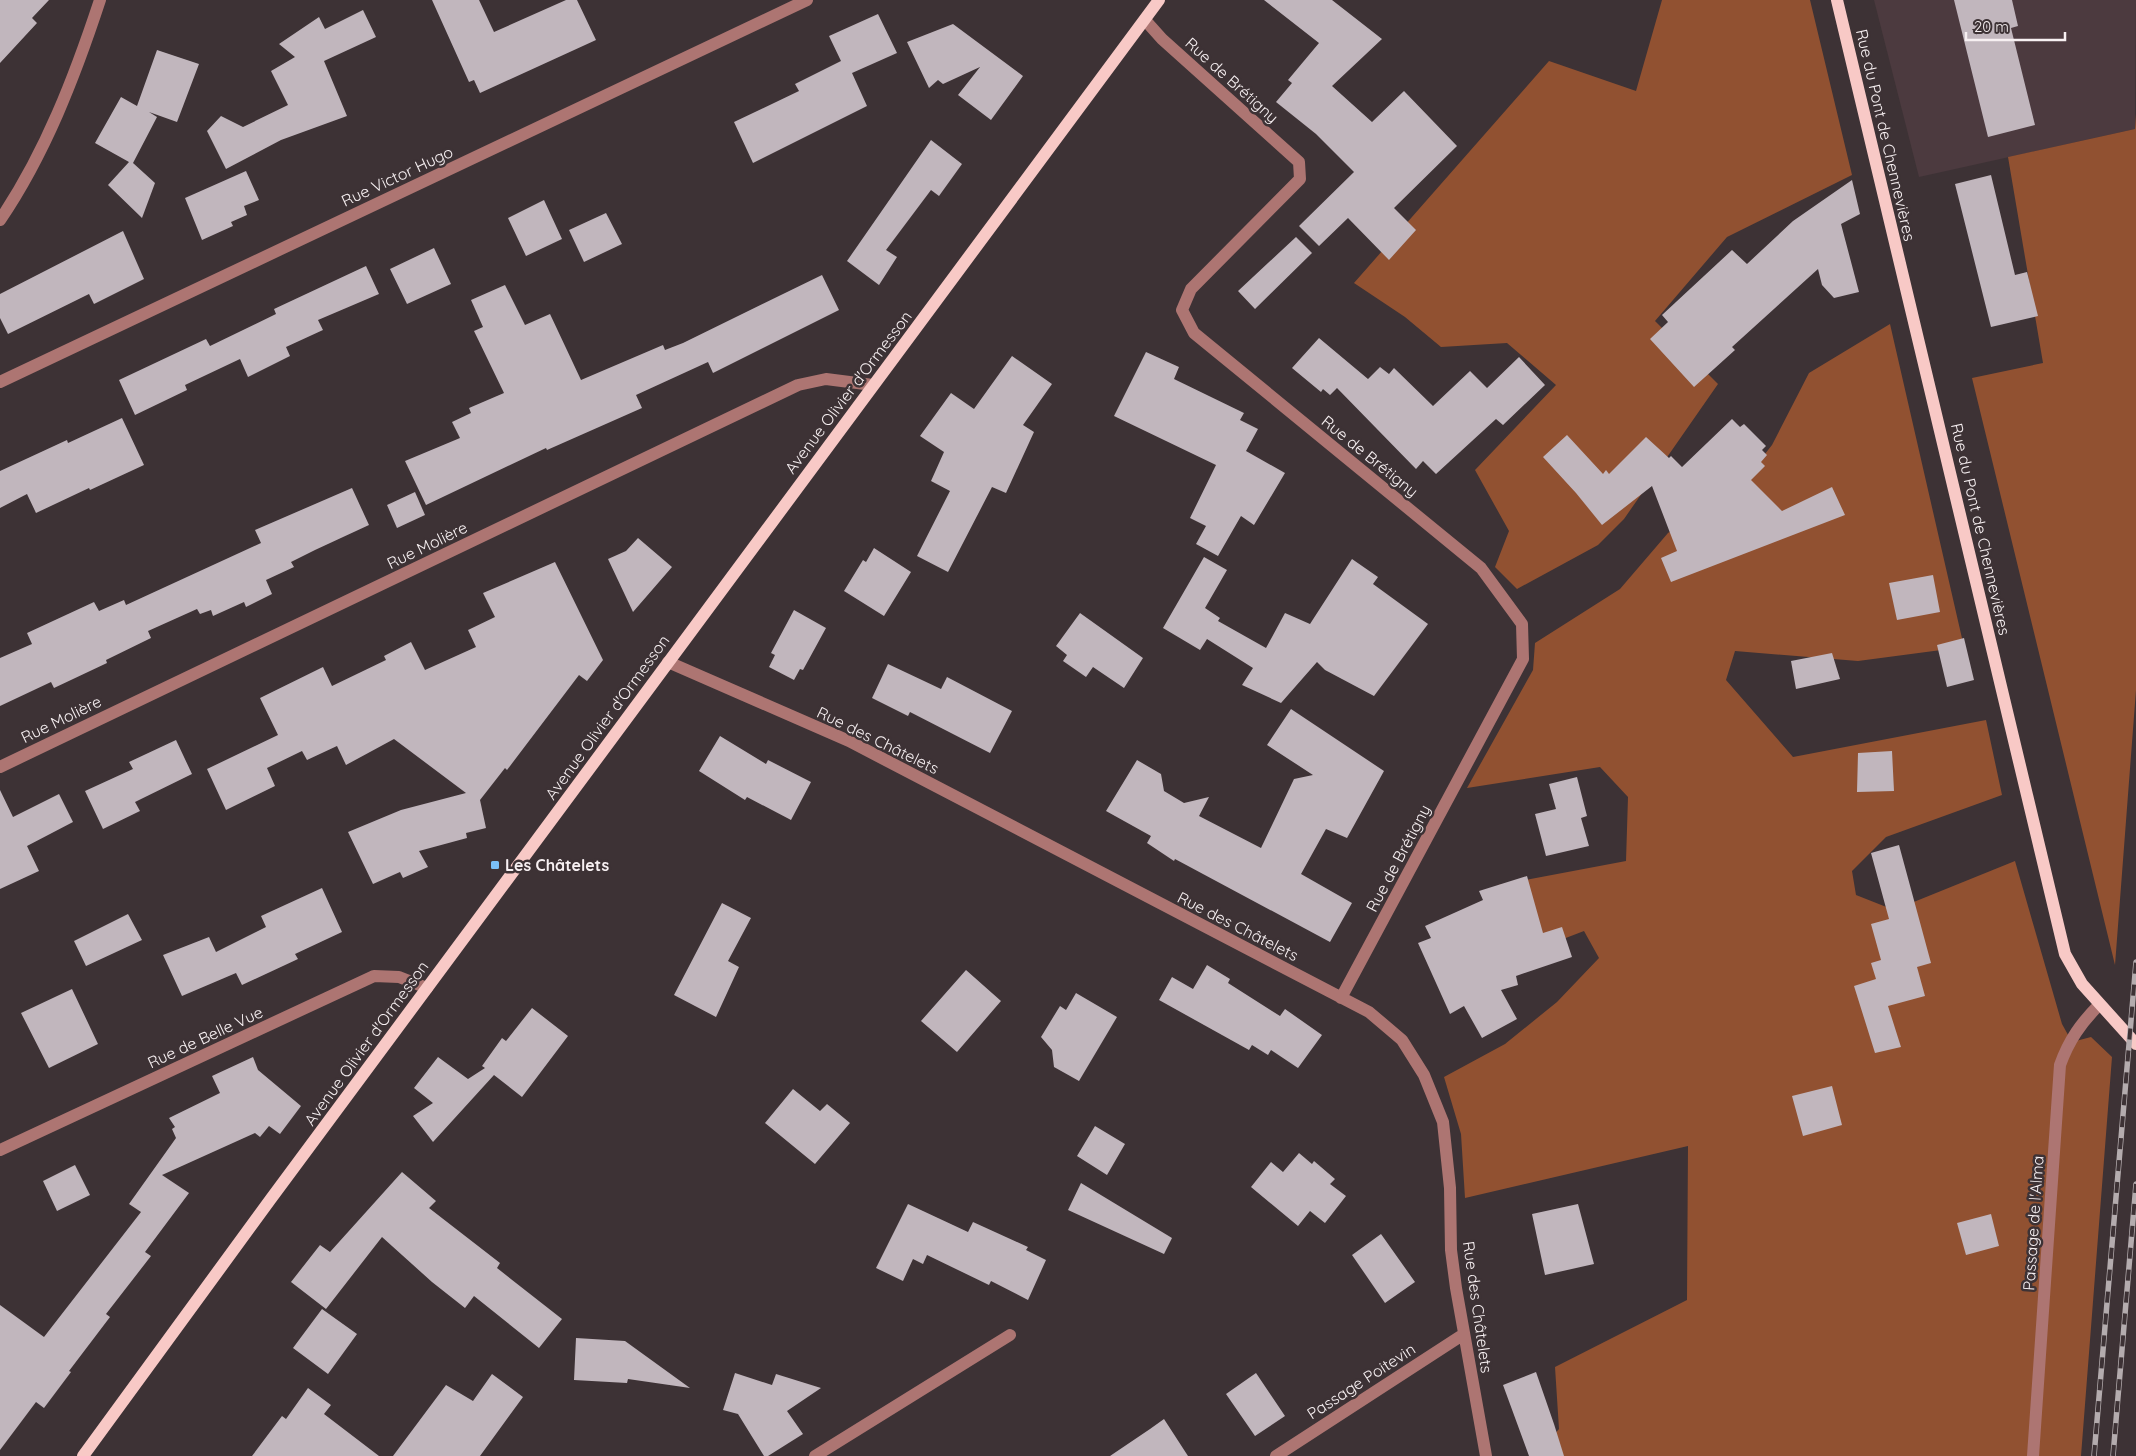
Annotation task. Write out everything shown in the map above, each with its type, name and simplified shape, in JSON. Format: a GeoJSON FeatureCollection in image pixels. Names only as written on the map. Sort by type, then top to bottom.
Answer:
{"type":"FeatureCollection","features":[{"type":"Feature","properties":{"kind":"main road","name":"Avenue Olivier d'Ormesson"},"geometry":{"type":"LineString","coordinates":[[83,1456],[873,384],[1159,0]]}},
{"type":"Feature","properties":{"kind":"main road","name":"Rue du Pont de Chennevières"},"geometry":{"type":"LineString","coordinates":[[1837,0],[2065,954],[2082,984],[2136,1044]]}},
{"type":"Feature","properties":{"kind":"street"},"geometry":{"type":"LineString","coordinates":[[0,220],[13,200],[61,107],[100,0]]}},
{"type":"Feature","properties":{"kind":"street","name":"Rue Victor Hugo"},"geometry":{"type":"LineString","coordinates":[[0,382],[807,0]]}},
{"type":"Feature","properties":{"kind":"street","name":"Rue de Brétigny"},"geometry":{"type":"LineString","coordinates":[[1145,20],[1162,39],[1299,162],[1300,180],[1191,289],[1182,310],[1194,333],[1481,568],[1522,624],[1523,659],[1342,998]]}},
{"type":"Feature","properties":{"kind":"street","name":"Rue Molière"},"geometry":{"type":"LineString","coordinates":[[0,767],[798,385],[826,379],[873,384]]}},
{"type":"Feature","properties":{"kind":"street","name":"Rue des Châtelets"},"geometry":{"type":"LineString","coordinates":[[668,662],[849,741],[1369,1012],[1402,1040],[1424,1076],[1444,1122],[1450,1188],[1451,1250],[1486,1456]]}},
{"type":"Feature","properties":{"kind":"street","name":"Rue de Belle Vue"},"geometry":{"type":"LineString","coordinates":[[0,1150],[374,976],[399,977],[427,988]]}},
{"type":"Feature","properties":{"kind":"street","name":"Passage de l'Alma"},"geometry":{"type":"LineString","coordinates":[[2033,1456],[2060,1065],[2068,1042],[2083,1021],[2099,1005]]}},
{"type":"Feature","properties":{"kind":"street","name":"Passage Poitevin"},"geometry":{"type":"LineString","coordinates":[[1276,1456],[1464,1334]]}},
{"type":"Feature","properties":{"kind":"street"},"geometry":{"type":"LineString","coordinates":[[815,1456],[1010,1335]]}},
{"type":"Feature","properties":{"kind":"shaded area"},"geometry":{"type":"Polygon","coordinates":[[[1662,0],[1810,0],[1852,175],[1727,237],[1655,321],[1718,384],[1624,519],[1598,545],[1517,589],[1495,567],[1509,531],[1475,470],[1556,385],[1507,343],[1441,347],[1405,317],[1354,283],[1549,61],[1636,91],[1662,0]]]}},
{"type":"Feature","properties":{"kind":"shaded area"},"geometry":{"type":"Polygon","coordinates":[[[1874,0],[2136,0],[2135,129],[1919,177],[1874,0]]]}},
{"type":"Feature","properties":{"kind":"shaded area"},"geometry":{"type":"Polygon","coordinates":[[[2136,114],[2136,690],[2115,965],[1972,378],[2043,363],[2008,157],[2135,129],[2136,114]]]}},
{"type":"Feature","properties":{"kind":"shaded area"},"geometry":{"type":"Polygon","coordinates":[[[1890,324],[1964,647],[1858,661],[1735,651],[1726,680],[1793,757],[1986,720],[2002,795],[1886,837],[1852,871],[1856,895],[1894,910],[2015,861],[2062,1024],[2072,1042],[2091,1037],[2112,1057],[2081,1456],[1535,1456],[1559,1429],[1555,1367],[1687,1300],[1688,1146],[1465,1198],[1461,1134],[1444,1077],[1505,1044],[1557,1002],[1599,958],[1584,931],[1506,961],[1498,885],[1626,861],[1628,797],[1600,767],[1467,788],[1533,670],[1535,643],[1620,589],[1668,533],[1739,487],[1772,445],[1809,373],[1890,324]]]}},
{"type":"Feature","properties":{"kind":"building"},"geometry":{"type":"Polygon","coordinates":[[[0,0],[49,0],[32,18],[37,23],[0,63],[0,0]]]}},
{"type":"Feature","properties":{"kind":"building"},"geometry":{"type":"Polygon","coordinates":[[[432,0],[479,0],[494,32],[566,0],[577,0],[596,40],[480,93],[474,80],[469,82],[432,0]]]}},
{"type":"Feature","properties":{"kind":"building"},"geometry":{"type":"Polygon","coordinates":[[[1264,0],[1332,0],[1382,39],[1332,86],[1372,122],[1404,91],[1457,146],[1394,208],[1416,230],[1389,260],[1348,218],[1319,246],[1299,226],[1354,172],[1316,134],[1276,102],[1292,83],[1288,80],[1319,43],[1264,0]]]}},
{"type":"Feature","properties":{"kind":"building"},"geometry":{"type":"Polygon","coordinates":[[[1954,0],[2012,0],[2018,26],[2011,28],[2035,125],[1988,137],[1954,0]]]}},
{"type":"Feature","properties":{"kind":"building"},"geometry":{"type":"Polygon","coordinates":[[[363,10],[376,37],[324,61],[347,116],[281,140],[226,169],[207,131],[221,116],[243,127],[288,105],[271,71],[295,57],[279,44],[319,17],[325,29],[363,10]]]}},
{"type":"Feature","properties":{"kind":"building"},"geometry":{"type":"Polygon","coordinates":[[[878,14],[897,53],[852,73],[867,106],[753,163],[734,122],[799,91],[795,84],[841,61],[829,36],[878,14]]]}},
{"type":"Feature","properties":{"kind":"building"},"geometry":{"type":"Polygon","coordinates":[[[953,24],[1023,76],[991,120],[958,95],[980,67],[943,84],[938,80],[929,88],[907,42],[953,24]]]}},
{"type":"Feature","properties":{"kind":"building"},"geometry":{"type":"Polygon","coordinates":[[[157,50],[199,64],[177,122],[149,112],[157,117],[133,163],[155,183],[142,218],[108,185],[129,162],[95,143],[121,97],[137,106],[157,50]]]}},
{"type":"Feature","properties":{"kind":"building"},"geometry":{"type":"Polygon","coordinates":[[[931,140],[962,164],[939,196],[931,190],[886,250],[897,257],[879,285],[847,261],[931,140]]]}},
{"type":"Feature","properties":{"kind":"building"},"geometry":{"type":"Polygon","coordinates":[[[246,171],[259,200],[244,206],[247,215],[231,222],[233,226],[202,240],[185,198],[246,171]]]}},
{"type":"Feature","properties":{"kind":"building"},"geometry":{"type":"Polygon","coordinates":[[[1991,175],[2015,275],[2027,272],[2038,316],[1991,327],[1955,184],[1991,175]]]}},
{"type":"Feature","properties":{"kind":"building"},"geometry":{"type":"Polygon","coordinates":[[[1852,180],[1860,214],[1841,224],[1859,292],[1834,298],[1822,285],[1818,269],[1732,347],[1735,350],[1694,387],[1650,339],[1668,322],[1662,315],[1732,250],[1747,264],[1793,221],[1852,180]]]}},
{"type":"Feature","properties":{"kind":"building"},"geometry":{"type":"Polygon","coordinates":[[[544,200],[562,239],[526,256],[508,218],[544,200]]]}},
{"type":"Feature","properties":{"kind":"building"},"geometry":{"type":"Polygon","coordinates":[[[606,213],[622,244],[584,262],[569,230],[606,213]]]}},
{"type":"Feature","properties":{"kind":"building"},"geometry":{"type":"Polygon","coordinates":[[[123,231],[144,279],[94,304],[89,294],[8,334],[0,318],[0,294],[123,231]]]}},
{"type":"Feature","properties":{"kind":"building"},"geometry":{"type":"Polygon","coordinates":[[[1296,237],[1312,253],[1255,309],[1238,291],[1296,237]]]}},
{"type":"Feature","properties":{"kind":"building"},"geometry":{"type":"Polygon","coordinates":[[[434,248],[451,284],[407,304],[390,269],[434,248]]]}},
{"type":"Feature","properties":{"kind":"building"},"geometry":{"type":"Polygon","coordinates":[[[366,266],[379,294],[318,320],[323,330],[286,347],[290,356],[248,377],[240,359],[185,385],[187,390],[135,415],[119,380],[206,339],[210,346],[276,314],[274,309],[366,266]]]}},
{"type":"Feature","properties":{"kind":"building"},"geometry":{"type":"Polygon","coordinates":[[[822,275],[839,310],[713,373],[708,362],[636,395],[642,408],[547,450],[546,448],[426,505],[405,461],[460,438],[452,422],[471,413],[469,408],[504,393],[474,331],[483,327],[471,300],[505,285],[525,325],[550,314],[581,380],[663,345],[665,350],[683,343],[822,275]]]}},
{"type":"Feature","properties":{"kind":"building"},"geometry":{"type":"Polygon","coordinates":[[[1319,338],[1368,379],[1380,367],[1389,374],[1394,368],[1433,406],[1470,371],[1487,388],[1519,357],[1545,385],[1503,425],[1496,419],[1436,474],[1423,461],[1416,469],[1337,388],[1330,395],[1323,389],[1321,392],[1292,368],[1319,338]]]}},
{"type":"Feature","properties":{"kind":"building"},"geometry":{"type":"Polygon","coordinates":[[[1146,352],[1179,367],[1174,379],[1244,413],[1240,420],[1258,429],[1246,451],[1285,473],[1254,525],[1241,516],[1218,556],[1196,544],[1206,526],[1190,518],[1216,465],[1114,416],[1146,352]]]}},
{"type":"Feature","properties":{"kind":"building"},"geometry":{"type":"Polygon","coordinates":[[[1012,356],[1052,384],[1023,425],[1034,432],[1006,493],[992,487],[948,572],[917,556],[950,491],[931,481],[944,452],[920,436],[951,393],[974,409],[1012,356]]]}},
{"type":"Feature","properties":{"kind":"building"},"geometry":{"type":"Polygon","coordinates":[[[122,418],[144,465],[36,513],[27,494],[0,508],[0,471],[67,440],[68,443],[122,418]]]}},
{"type":"Feature","properties":{"kind":"building"},"geometry":{"type":"Polygon","coordinates":[[[1732,419],[1740,427],[1744,424],[1766,446],[1762,450],[1767,455],[1761,462],[1765,466],[1751,480],[1782,511],[1832,487],[1845,515],[1671,582],[1661,558],[1677,551],[1652,486],[1602,525],[1543,457],[1567,435],[1603,474],[1606,470],[1609,474],[1646,437],[1682,467],[1732,419]]]}},
{"type":"Feature","properties":{"kind":"building"},"geometry":{"type":"Polygon","coordinates":[[[352,488],[369,525],[291,562],[294,567],[266,580],[272,594],[246,607],[244,602],[213,616],[211,610],[200,614],[197,609],[148,631],[151,638],[106,660],[107,663],[54,688],[51,682],[0,706],[0,658],[32,644],[27,633],[94,602],[99,611],[124,600],[126,605],[261,543],[255,530],[352,488]]]}},
{"type":"Feature","properties":{"kind":"building"},"geometry":{"type":"Polygon","coordinates":[[[415,492],[425,515],[397,528],[387,505],[415,492]]]}},
{"type":"Feature","properties":{"kind":"building"},"geometry":{"type":"Polygon","coordinates":[[[638,538],[672,567],[633,612],[608,559],[626,551],[638,538]]]}},
{"type":"Feature","properties":{"kind":"building"},"geometry":{"type":"Polygon","coordinates":[[[874,548],[911,572],[884,616],[844,591],[863,560],[866,562],[874,548]]]}},
{"type":"Feature","properties":{"kind":"building"},"geometry":{"type":"Polygon","coordinates":[[[1204,557],[1227,570],[1205,608],[1220,618],[1218,621],[1266,648],[1285,613],[1310,624],[1352,559],[1378,577],[1373,584],[1428,624],[1374,696],[1325,670],[1317,662],[1281,703],[1242,685],[1253,668],[1207,639],[1200,650],[1163,628],[1204,557]]]}},
{"type":"Feature","properties":{"kind":"building"},"geometry":{"type":"Polygon","coordinates":[[[555,562],[603,660],[587,681],[579,675],[507,770],[505,768],[480,800],[486,828],[466,833],[467,838],[419,851],[428,867],[403,878],[400,872],[373,884],[348,832],[401,810],[466,793],[394,739],[346,765],[337,746],[307,760],[302,751],[267,768],[275,786],[226,810],[207,769],[278,735],[260,698],[323,667],[332,686],[386,660],[384,656],[411,642],[425,670],[476,647],[468,630],[495,617],[483,593],[555,562]]]}},
{"type":"Feature","properties":{"kind":"building"},"geometry":{"type":"Polygon","coordinates":[[[1933,575],[1940,612],[1897,620],[1889,583],[1933,575]]]}},
{"type":"Feature","properties":{"kind":"building"},"geometry":{"type":"Polygon","coordinates":[[[794,610],[826,628],[803,670],[800,669],[794,680],[769,667],[775,655],[771,653],[794,610]]]}},
{"type":"Feature","properties":{"kind":"building"},"geometry":{"type":"Polygon","coordinates":[[[1080,613],[1143,658],[1124,688],[1093,667],[1086,677],[1063,661],[1067,655],[1056,646],[1080,613]]]}},
{"type":"Feature","properties":{"kind":"building"},"geometry":{"type":"Polygon","coordinates":[[[1964,638],[1974,680],[1947,687],[1937,645],[1964,638]]]}},
{"type":"Feature","properties":{"kind":"building"},"geometry":{"type":"Polygon","coordinates":[[[1832,653],[1840,679],[1796,689],[1791,661],[1832,653]]]}},
{"type":"Feature","properties":{"kind":"building"},"geometry":{"type":"Polygon","coordinates":[[[888,664],[941,689],[947,677],[1012,711],[990,753],[910,712],[908,716],[872,698],[888,664]]]}},
{"type":"Feature","properties":{"kind":"building"},"geometry":{"type":"Polygon","coordinates":[[[1291,709],[1384,771],[1347,838],[1326,829],[1301,874],[1352,903],[1330,942],[1175,859],[1174,861],[1147,843],[1151,836],[1106,811],[1137,760],[1161,774],[1164,791],[1184,803],[1209,797],[1199,816],[1261,848],[1294,779],[1313,775],[1267,745],[1291,709]]]}},
{"type":"Feature","properties":{"kind":"building"},"geometry":{"type":"Polygon","coordinates":[[[720,736],[766,764],[768,760],[811,782],[791,820],[747,797],[745,800],[699,771],[720,736]]]}},
{"type":"Feature","properties":{"kind":"building"},"geometry":{"type":"Polygon","coordinates":[[[176,740],[192,774],[135,802],[140,811],[103,829],[85,791],[133,769],[129,762],[176,740]]]}},
{"type":"Feature","properties":{"kind":"building"},"geometry":{"type":"Polygon","coordinates":[[[1892,751],[1894,791],[1857,792],[1858,753],[1892,751]]]}},
{"type":"Feature","properties":{"kind":"building"},"geometry":{"type":"Polygon","coordinates":[[[1577,777],[1587,816],[1581,818],[1589,846],[1546,856],[1535,814],[1556,809],[1549,784],[1577,777]]]}},
{"type":"Feature","properties":{"kind":"building"},"geometry":{"type":"Polygon","coordinates":[[[0,790],[13,817],[59,794],[73,822],[27,846],[39,871],[0,889],[0,790]]]}},
{"type":"Feature","properties":{"kind":"building"},"geometry":{"type":"Polygon","coordinates":[[[1899,845],[1931,963],[1917,967],[1925,996],[1888,1006],[1901,1047],[1875,1053],[1854,986],[1876,979],[1871,963],[1881,960],[1871,924],[1889,919],[1871,853],[1899,845]]]}},
{"type":"Feature","properties":{"kind":"building"},"geometry":{"type":"Polygon","coordinates":[[[1527,876],[1543,933],[1562,927],[1572,957],[1516,976],[1518,985],[1501,990],[1517,1019],[1482,1038],[1464,1006],[1450,1014],[1418,943],[1431,938],[1425,926],[1483,900],[1479,891],[1527,876]]]}},
{"type":"Feature","properties":{"kind":"building"},"geometry":{"type":"Polygon","coordinates":[[[322,888],[342,932],[295,954],[298,959],[242,985],[236,973],[182,996],[163,955],[209,937],[216,952],[266,927],[261,916],[322,888]]]}},
{"type":"Feature","properties":{"kind":"building"},"geometry":{"type":"Polygon","coordinates":[[[722,903],[751,918],[728,961],[739,967],[716,1017],[674,995],[722,903]]]}},
{"type":"Feature","properties":{"kind":"building"},"geometry":{"type":"Polygon","coordinates":[[[128,914],[142,940],[86,966],[74,941],[128,914]]]}},
{"type":"Feature","properties":{"kind":"building"},"geometry":{"type":"Polygon","coordinates":[[[1207,965],[1230,979],[1228,983],[1280,1016],[1285,1009],[1322,1035],[1298,1068],[1271,1050],[1268,1055],[1252,1045],[1249,1050],[1159,1000],[1172,977],[1193,989],[1207,965]]]}},
{"type":"Feature","properties":{"kind":"building"},"geometry":{"type":"Polygon","coordinates":[[[966,970],[1001,1001],[957,1052],[921,1021],[966,970]]]}},
{"type":"Feature","properties":{"kind":"building"},"geometry":{"type":"Polygon","coordinates":[[[72,989],[98,1044],[49,1068],[21,1013],[72,989]]]}},
{"type":"Feature","properties":{"kind":"building"},"geometry":{"type":"Polygon","coordinates":[[[1076,993],[1117,1017],[1079,1081],[1054,1067],[1052,1050],[1041,1037],[1060,1006],[1066,1010],[1076,993]]]}},
{"type":"Feature","properties":{"kind":"building"},"geometry":{"type":"Polygon","coordinates":[[[532,1008],[568,1036],[522,1097],[494,1075],[433,1142],[413,1116],[433,1103],[414,1088],[438,1057],[468,1079],[485,1068],[482,1066],[502,1038],[506,1041],[532,1008]]]}},
{"type":"Feature","properties":{"kind":"building"},"geometry":{"type":"Polygon","coordinates":[[[253,1057],[258,1070],[301,1106],[280,1134],[269,1126],[260,1137],[255,1133],[162,1175],[189,1193],[145,1252],[151,1256],[106,1314],[110,1317],[69,1371],[71,1372],[44,1408],[36,1402],[0,1450],[0,1305],[44,1337],[141,1212],[129,1204],[176,1138],[172,1129],[175,1127],[169,1118],[220,1093],[212,1076],[253,1057]]]}},
{"type":"Feature","properties":{"kind":"building"},"geometry":{"type":"Polygon","coordinates":[[[1832,1086],[1842,1125],[1803,1136],[1792,1096],[1832,1086]]]}},
{"type":"Feature","properties":{"kind":"building"},"geometry":{"type":"Polygon","coordinates":[[[793,1089],[820,1111],[827,1104],[850,1123],[815,1164],[765,1123],[793,1089]]]}},
{"type":"Feature","properties":{"kind":"building"},"geometry":{"type":"Polygon","coordinates":[[[1095,1126],[1125,1144],[1107,1175],[1077,1156],[1095,1126]]]}},
{"type":"Feature","properties":{"kind":"building"},"geometry":{"type":"Polygon","coordinates":[[[1299,1153],[1312,1164],[1314,1161],[1335,1179],[1330,1184],[1346,1196],[1325,1223],[1310,1211],[1298,1226],[1251,1187],[1271,1162],[1283,1172],[1299,1153]]]}},
{"type":"Feature","properties":{"kind":"building"},"geometry":{"type":"Polygon","coordinates":[[[75,1165],[90,1195],[57,1211],[43,1181],[75,1165]]]}},
{"type":"Feature","properties":{"kind":"building"},"geometry":{"type":"Polygon","coordinates":[[[402,1172],[436,1201],[429,1208],[500,1263],[497,1268],[562,1319],[539,1348],[474,1296],[465,1308],[432,1282],[382,1237],[326,1309],[291,1282],[320,1245],[330,1252],[402,1172]]]}},
{"type":"Feature","properties":{"kind":"building"},"geometry":{"type":"Polygon","coordinates":[[[1081,1183],[1172,1238],[1164,1254],[1068,1210],[1081,1183]]]}},
{"type":"Feature","properties":{"kind":"building"},"geometry":{"type":"Polygon","coordinates":[[[908,1204],[968,1232],[973,1222],[1028,1247],[1026,1250],[1046,1260],[1028,1300],[991,1281],[989,1285],[927,1255],[923,1264],[913,1259],[903,1281],[876,1268],[908,1204]]]}},
{"type":"Feature","properties":{"kind":"building"},"geometry":{"type":"Polygon","coordinates":[[[1578,1204],[1594,1264],[1545,1275],[1532,1214],[1578,1204]]]}},
{"type":"Feature","properties":{"kind":"building"},"geometry":{"type":"Polygon","coordinates":[[[1991,1214],[1999,1246],[1966,1255],[1957,1223],[1991,1214]]]}},
{"type":"Feature","properties":{"kind":"building"},"geometry":{"type":"Polygon","coordinates":[[[1381,1234],[1415,1282],[1385,1303],[1352,1255],[1381,1234]]]}},
{"type":"Feature","properties":{"kind":"building"},"geometry":{"type":"Polygon","coordinates":[[[322,1309],[357,1334],[328,1374],[293,1348],[322,1309]]]}},
{"type":"Feature","properties":{"kind":"building"},"geometry":{"type":"Polygon","coordinates":[[[576,1338],[625,1341],[690,1388],[628,1379],[627,1383],[574,1380],[576,1338]]]}},
{"type":"Feature","properties":{"kind":"building"},"geometry":{"type":"Polygon","coordinates":[[[1536,1372],[1564,1456],[1529,1456],[1503,1385],[1536,1372]]]}},
{"type":"Feature","properties":{"kind":"building"},"geometry":{"type":"Polygon","coordinates":[[[735,1373],[772,1385],[776,1374],[821,1388],[787,1411],[803,1434],[768,1456],[764,1456],[738,1414],[723,1410],[735,1373]]]}},
{"type":"Feature","properties":{"kind":"building"},"geometry":{"type":"Polygon","coordinates":[[[1256,1373],[1285,1416],[1255,1436],[1226,1394],[1256,1373]]]}},
{"type":"Feature","properties":{"kind":"building"},"geometry":{"type":"Polygon","coordinates":[[[492,1374],[523,1397],[480,1456],[393,1456],[446,1385],[473,1401],[492,1374]]]}},
{"type":"Feature","properties":{"kind":"building"},"geometry":{"type":"Polygon","coordinates":[[[308,1388],[331,1405],[324,1414],[379,1456],[252,1456],[282,1416],[286,1419],[308,1388]]]}},
{"type":"Feature","properties":{"kind":"building"},"geometry":{"type":"Polygon","coordinates":[[[1164,1419],[1188,1456],[1110,1456],[1150,1429],[1164,1419]]]}},
{"type":"Feature","properties":{"kind":"railway"},"geometry":{"type":"LineString","coordinates":[[2094,1456],[2136,962]]}},
{"type":"Feature","properties":{"kind":"railway"},"geometry":{"type":"LineString","coordinates":[[2113,1456],[2136,1184]]}},
{"type":"Feature","properties":{"kind":"place","name":"Les Châtelets"},"geometry":{"type":"Point","coordinates":[495,865]}}]}
